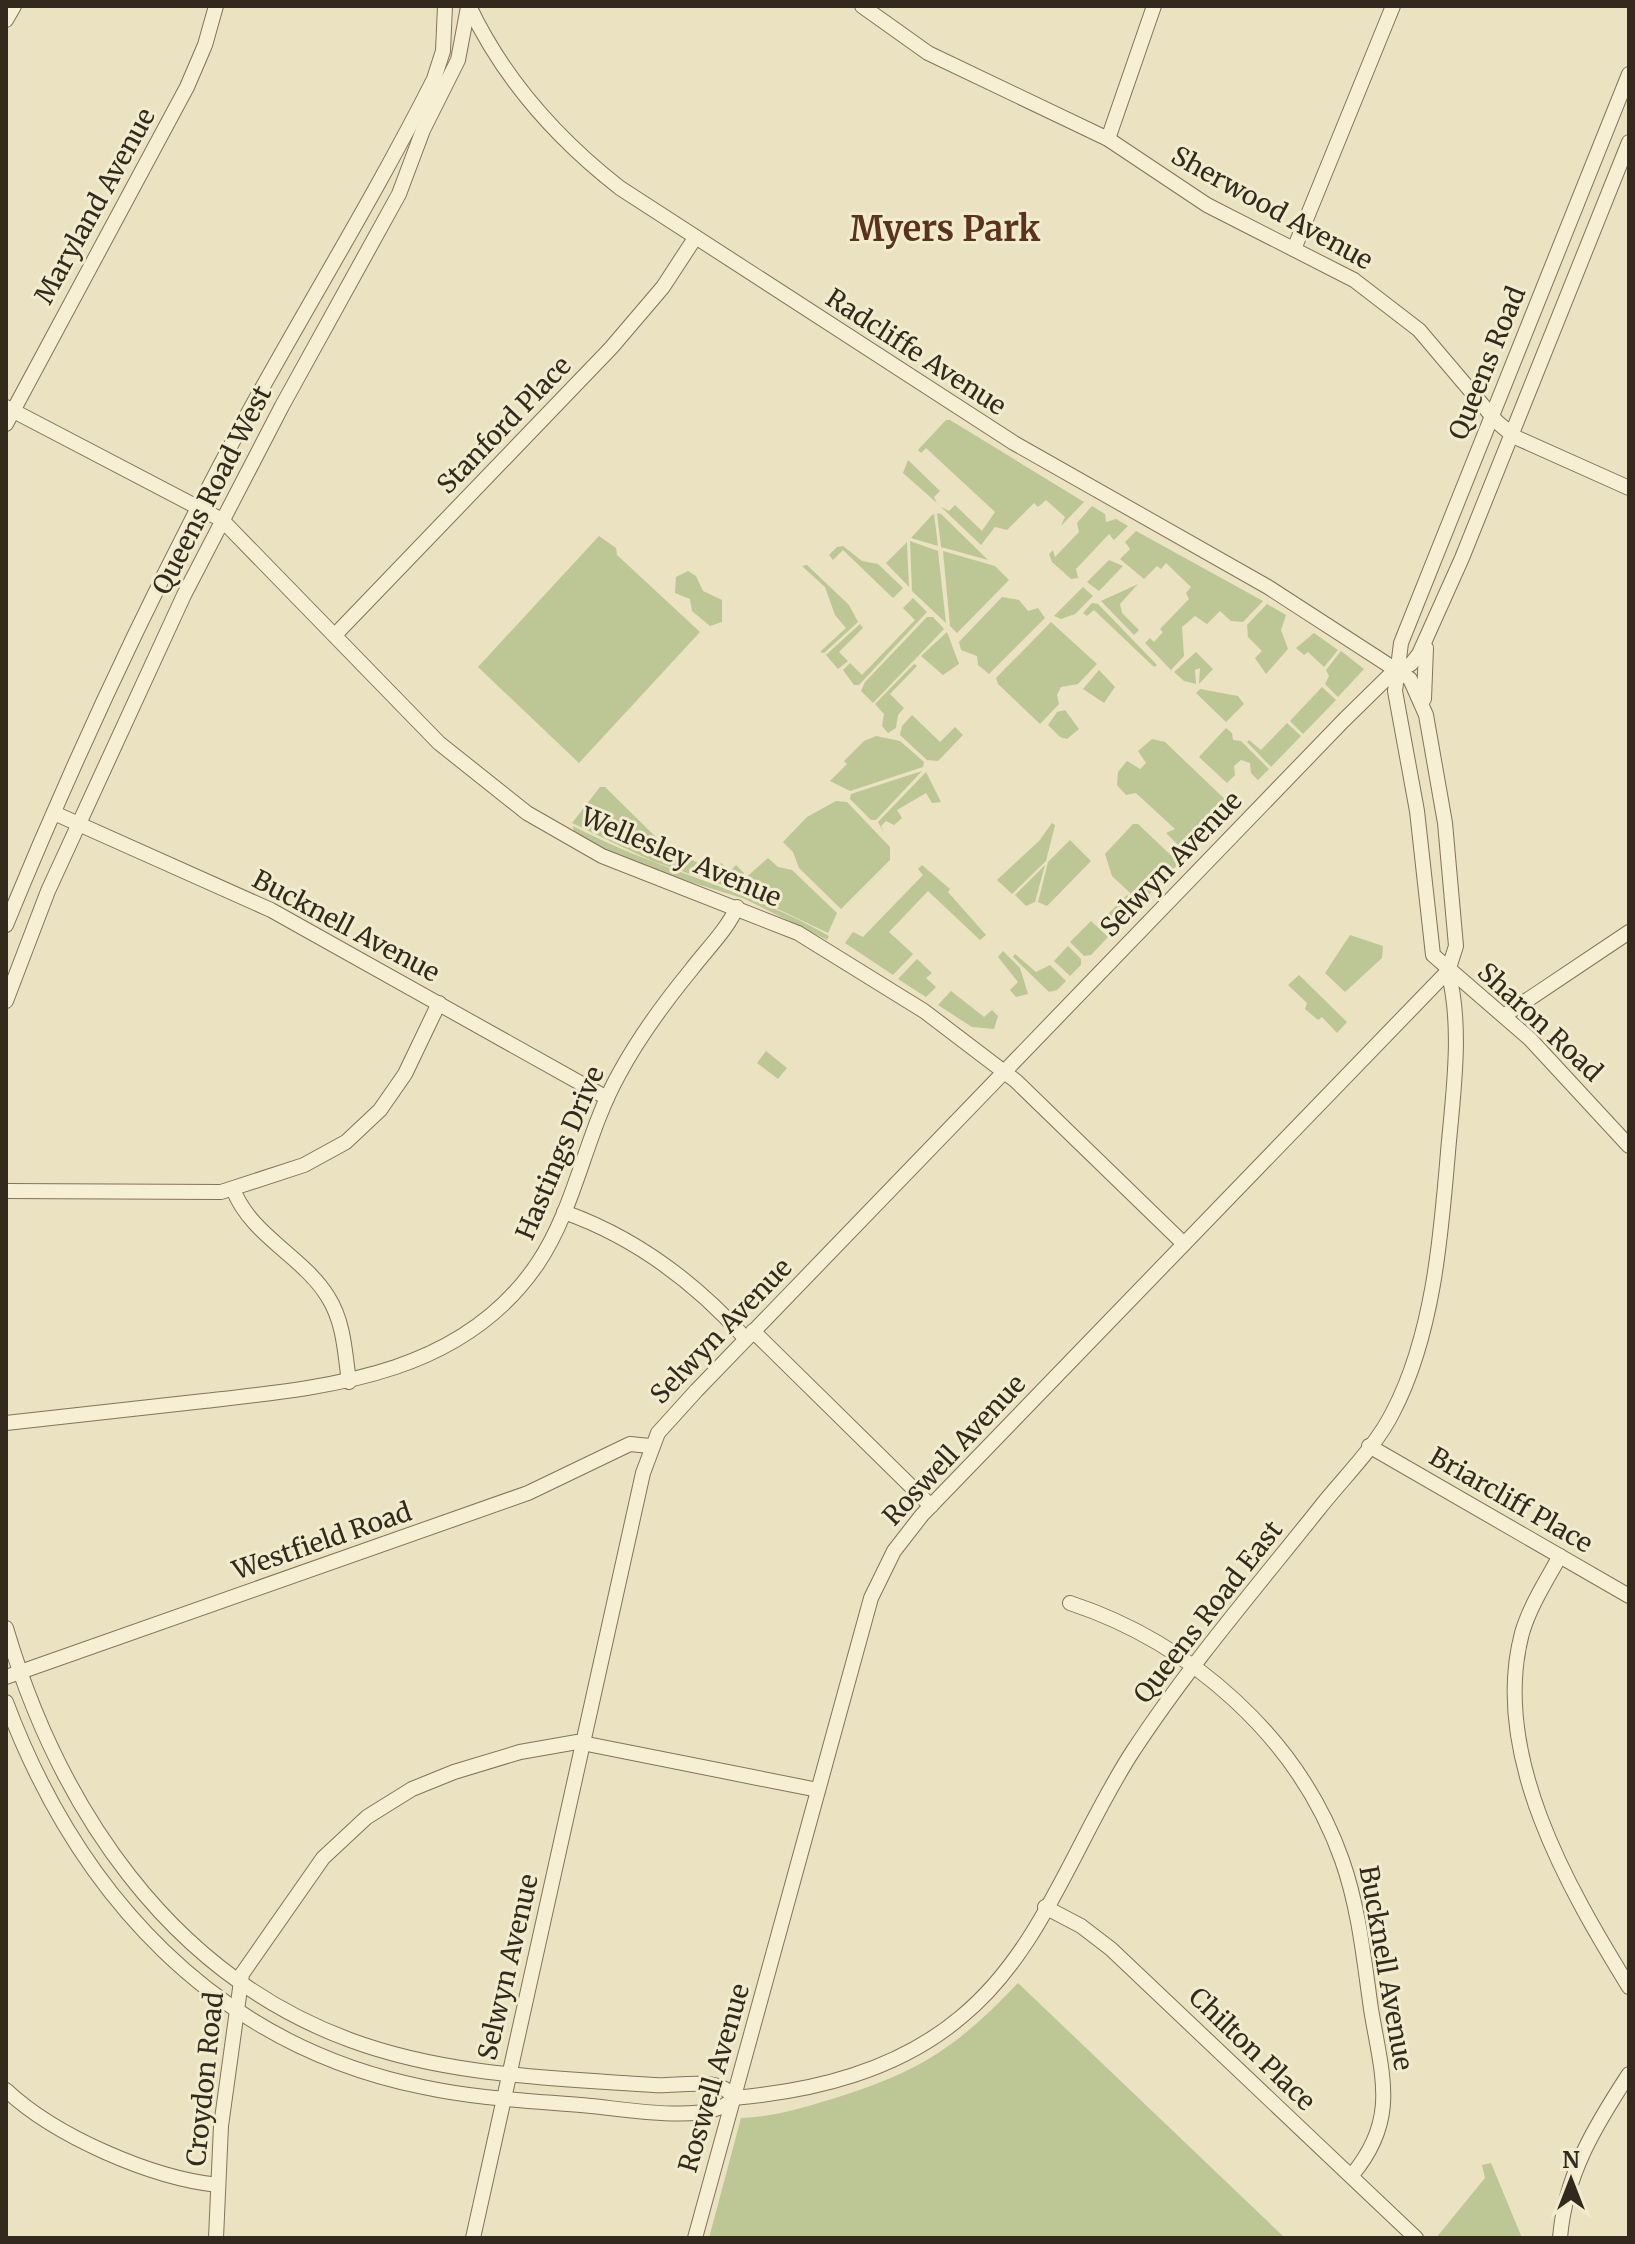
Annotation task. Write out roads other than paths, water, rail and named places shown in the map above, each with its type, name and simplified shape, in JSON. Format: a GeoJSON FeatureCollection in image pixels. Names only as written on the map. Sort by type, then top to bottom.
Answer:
{"type":"FeatureCollection","features":[{"type":"Feature","properties":{"kind":"street"},"geometry":{"type":"LineString","coordinates":[[6,20],[14,6]]}},
{"type":"Feature","properties":{"kind":"street","name":"Maryland Avenue"},"geometry":{"type":"LineString","coordinates":[[8,414],[186,89],[205,45],[216,6]]}},
{"type":"Feature","properties":{"kind":"street","name":"Queens Road West"},"geometry":{"type":"LineString","coordinates":[[6,925],[54,813],[201,506],[304,310],[434,79],[443,51],[445,6]]}},
{"type":"Feature","properties":{"kind":"street","name":"Queens Road West"},"geometry":{"type":"LineString","coordinates":[[6,1001],[31,930],[77,824],[222,520],[399,194],[423,130],[460,52],[468,6]]}},
{"type":"Feature","properties":{"kind":"street","name":"Radcliffe Avenue"},"geometry":{"type":"LineString","coordinates":[[468,6],[521,93],[572,149],[620,188],[1024,449],[1268,587],[1396,670]]}},
{"type":"Feature","properties":{"kind":"street","name":"Sherwood Avenue"},"geometry":{"type":"LineString","coordinates":[[862,6],[904,39],[955,67],[1108,139],[1207,205],[1354,280],[1408,320],[1512,435],[1539,451],[1629,488]]}},
{"type":"Feature","properties":{"kind":"street"},"geometry":{"type":"LineString","coordinates":[[1139,6],[1149,21]]}},
{"type":"Feature","properties":{"kind":"street"},"geometry":{"type":"LineString","coordinates":[[1108,139],[1154,6]]}},
{"type":"Feature","properties":{"kind":"street"},"geometry":{"type":"LineString","coordinates":[[1294,249],[1393,6]]}},
{"type":"Feature","properties":{"kind":"street"},"geometry":{"type":"LineString","coordinates":[[460,52],[479,46],[495,54]]}},
{"type":"Feature","properties":{"kind":"street","name":"Queens Road"},"geometry":{"type":"LineString","coordinates":[[1448,971],[1435,958],[1430,946],[1419,824],[1395,691],[1401,643],[1629,74]]}},
{"type":"Feature","properties":{"kind":"street","name":"Queens Road"},"geometry":{"type":"LineString","coordinates":[[1396,670],[1413,662],[1429,634],[1629,142]]}},
{"type":"Feature","properties":{"kind":"street"},"geometry":{"type":"LineString","coordinates":[[1583,189],[1606,199]]}},
{"type":"Feature","properties":{"kind":"street","name":"Stanford Place"},"geometry":{"type":"LineString","coordinates":[[335,635],[611,348],[663,287],[695,238]]}},
{"type":"Feature","properties":{"kind":"street","name":"Wellesley Avenue"},"geometry":{"type":"LineString","coordinates":[[8,414],[201,506],[222,520],[451,755],[527,813],[602,856],[737,907],[824,948],[924,1011],[1004,1071],[1184,1244]]}},
{"type":"Feature","properties":{"kind":"street"},"geometry":{"type":"LineString","coordinates":[[1429,634],[1423,668],[1426,715],[1441,799],[1453,904],[1455,952],[1448,971]]}},
{"type":"Feature","properties":{"kind":"street"},"geometry":{"type":"LineString","coordinates":[[1396,670],[1413,682],[1426,715]]}},
{"type":"Feature","properties":{"kind":"street","name":"Selwyn Avenue"},"geometry":{"type":"LineString","coordinates":[[473,2238],[650,1446],[662,1428],[750,1335],[1396,670]]}},
{"type":"Feature","properties":{"kind":"street","name":"Bucknell Avenue"},"geometry":{"type":"LineString","coordinates":[[54,813],[271,910],[607,1098]]}},
{"type":"Feature","properties":{"kind":"street","name":"Hastings Drive"},"geometry":{"type":"LineString","coordinates":[[6,1423],[303,1390],[349,1382],[418,1360],[481,1323],[530,1273],[564,1212],[607,1098],[653,1020],[737,907]]}},
{"type":"Feature","properties":{"kind":"street"},"geometry":{"type":"LineString","coordinates":[[1505,1015],[1629,932]]}},
{"type":"Feature","properties":{"kind":"street","name":"Sharon Road"},"geometry":{"type":"LineString","coordinates":[[1448,971],[1505,1015],[1568,1076],[1629,1146]]}},
{"type":"Feature","properties":{"kind":"street","name":"Roswell Avenue"},"geometry":{"type":"LineString","coordinates":[[695,2238],[875,1589],[901,1540],[1448,971]]}},
{"type":"Feature","properties":{"kind":"street","name":"Queens Road East"},"geometry":{"type":"LineString","coordinates":[[733,2098],[798,2092],[887,2061],[940,2033],[978,2002],[1006,1973],[1106,1792],[1147,1729],[1391,1417],[1408,1377],[1424,1320],[1438,1244],[1449,1148],[1454,1052],[1455,1003],[1448,971]]}},
{"type":"Feature","properties":{"kind":"street"},"geometry":{"type":"LineString","coordinates":[[6,1191],[214,1193],[304,1165],[360,1131],[402,1080],[439,1003]]}},
{"type":"Feature","properties":{"kind":"street"},"geometry":{"type":"LineString","coordinates":[[233,1189],[249,1218],[328,1296],[342,1331],[349,1382]]}},
{"type":"Feature","properties":{"kind":"street"},"geometry":{"type":"LineString","coordinates":[[564,1212],[621,1238],[668,1266],[702,1293],[931,1506]]}},
{"type":"Feature","properties":{"kind":"street","name":"Westfield Road"},"geometry":{"type":"LineString","coordinates":[[6,1677],[534,1491],[630,1444],[650,1446]]}},
{"type":"Feature","properties":{"kind":"street","name":"Briarcliff Place"},"geometry":{"type":"LineString","coordinates":[[1369,1446],[1629,1596]]}},
{"type":"Feature","properties":{"kind":"street"},"geometry":{"type":"LineString","coordinates":[[1560,1556],[1532,1607],[1521,1638],[1516,1677],[1521,1740],[1535,1800],[1553,1853],[1580,1908],[1629,1987]]}},
{"type":"Feature","properties":{"kind":"street","name":"Bucknell Avenue"},"geometry":{"type":"LineString","coordinates":[[1070,1603],[1132,1626],[1194,1668],[1242,1707],[1288,1757],[1320,1809],[1346,1871],[1356,1910],[1385,2100],[1377,2139],[1352,2175]]}},
{"type":"Feature","properties":{"kind":"street"},"geometry":{"type":"LineString","coordinates":[[6,1628],[57,1760],[105,1845],[179,1932],[240,1982],[279,2007],[351,2040],[425,2062],[509,2074],[657,2085],[716,2085],[727,2089],[733,2098],[715,2110],[677,2112],[504,2099],[423,2088],[361,2070],[297,2044],[236,2011],[164,1953],[103,1886],[48,1796],[6,1702]]}},
{"type":"Feature","properties":{"kind":"street","name":"Croydon Road"},"geometry":{"type":"LineString","coordinates":[[216,2238],[221,2126],[240,1982],[245,1967],[323,1858],[377,1810],[421,1785],[459,1771],[520,1752],[583,1742],[818,1790]]}},
{"type":"Feature","properties":{"kind":"street","name":"Chilton Place"},"geometry":{"type":"LineString","coordinates":[[1045,1907],[1081,1926],[1111,1949],[1416,2238]]}},
{"type":"Feature","properties":{"kind":"street"},"geometry":{"type":"LineString","coordinates":[[1560,2238],[1565,2201],[1579,2158],[1629,2074]]}},
{"type":"Feature","properties":{"kind":"street"},"geometry":{"type":"LineString","coordinates":[[6,2090],[49,2123],[95,2147],[141,2165],[218,2185]]}},
{"type":"Feature","properties":{"kind":"district","name":"Myers Park"},"geometry":{"type":"Point","coordinates":[945,229]}}]}
